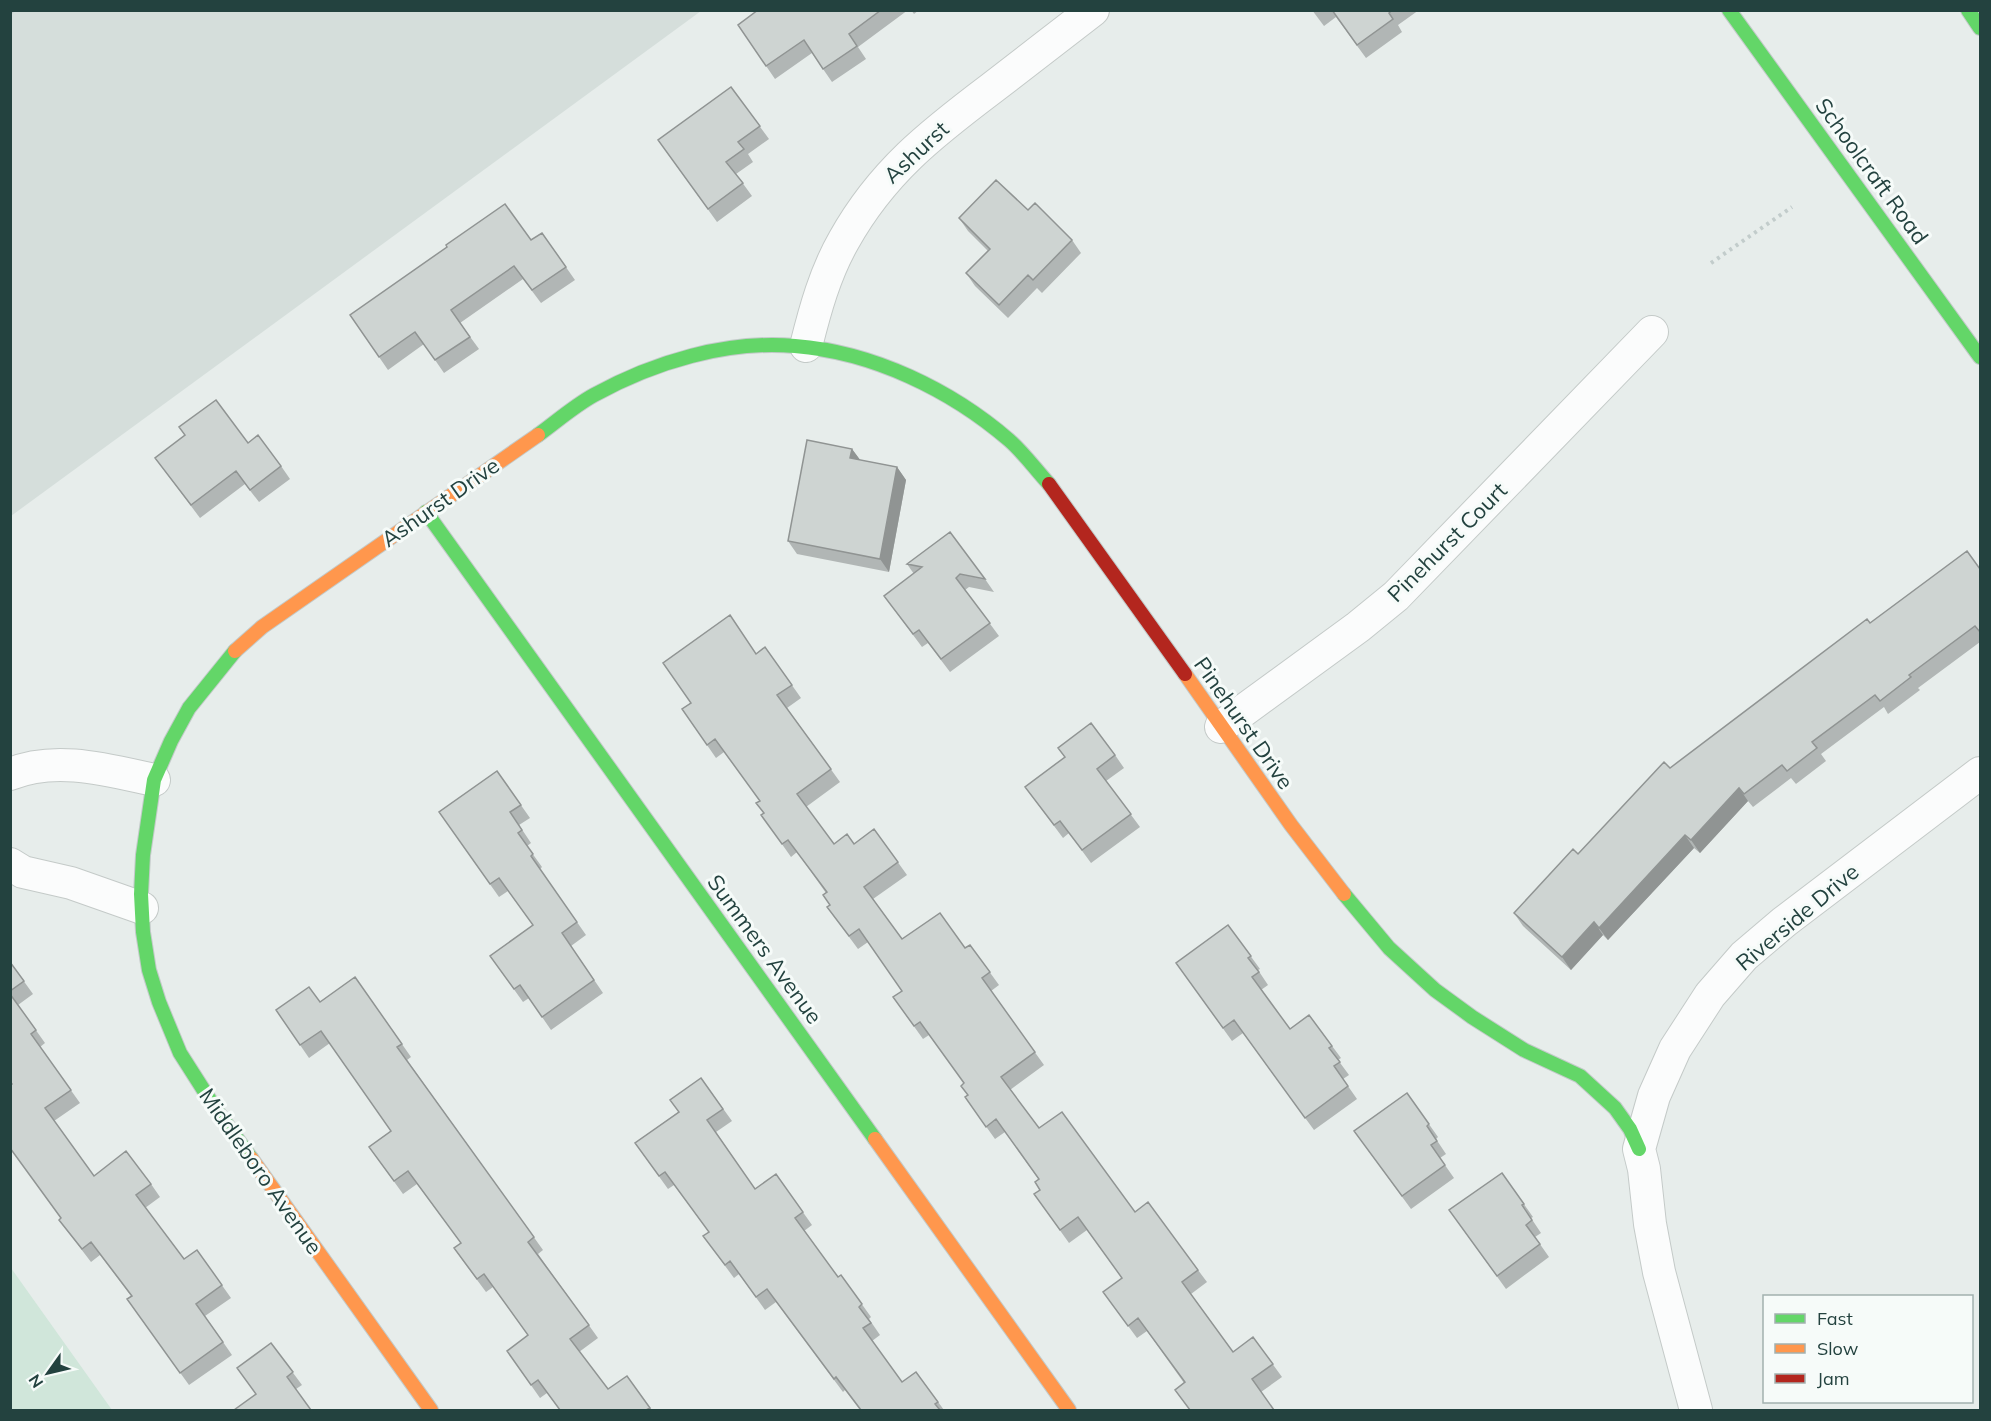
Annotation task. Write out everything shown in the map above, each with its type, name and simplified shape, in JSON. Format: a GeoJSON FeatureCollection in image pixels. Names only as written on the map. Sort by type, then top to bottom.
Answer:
{"type":"FeatureCollection","features":[{"type":"Feature","properties":{"kind":"main road","name":"Schoolcraft Road"},"geometry":{"type":"LineString","coordinates":[[1729,10],[1980,357]]}},
{"type":"Feature","properties":{"kind":"main road"},"geometry":{"type":"LineString","coordinates":[[1968,10],[1980,28]]}},
{"type":"Feature","properties":{"kind":"main road","name":"Ashurst Drive"},"geometry":{"type":"LineString","coordinates":[[143,855],[154,780],[171,741],[189,708],[235,651],[262,627],[593,396],[642,373],[690,357],[764,346],[806,346]]}},
{"type":"Feature","properties":{"kind":"main road","name":"Pinehurst Drive"},"geometry":{"type":"LineString","coordinates":[[806,346],[863,359],[912,376],[958,401],[1010,441],[1054,489],[1291,825],[1359,914],[1389,948],[1435,990],[1472,1017],[1524,1050],[1580,1076],[1615,1108],[1630,1129],[1639,1149]]}},
{"type":"Feature","properties":{"kind":"main road","name":"Summers Avenue"},"geometry":{"type":"LineString","coordinates":[[426,512],[1070,1410]]}},
{"type":"Feature","properties":{"kind":"main road","name":"Middleboro Avenue"},"geometry":{"type":"LineString","coordinates":[[143,855],[143,932],[149,970],[159,1002],[180,1053],[217,1111],[431,1410]]}},
{"type":"Feature","properties":{"kind":"street","name":"Ashurst"},"geometry":{"type":"LineString","coordinates":[[806,346],[818,298],[843,240],[878,188],[912,151],[941,126],[1093,10]]}},
{"type":"Feature","properties":{"kind":"street","name":"Pinehurst Court"},"geometry":{"type":"LineString","coordinates":[[1221,727],[1358,627],[1396,596],[1652,332]]}},
{"type":"Feature","properties":{"kind":"street"},"geometry":{"type":"LineString","coordinates":[[10,774],[26,768],[54,765],[93,767],[154,780]]}},
{"type":"Feature","properties":{"kind":"street","name":"Riverside Drive"},"geometry":{"type":"LineString","coordinates":[[1696,1410],[1659,1272],[1639,1149],[1654,1096],[1675,1049],[1710,995],[1744,956],[1784,922],[1980,773]]}},
{"type":"Feature","properties":{"kind":"street"},"geometry":{"type":"LineString","coordinates":[[10,864],[22,872],[71,883],[142,908]]}},
{"type":"Feature","properties":{"kind":"path"},"geometry":{"type":"LineString","coordinates":[[10,12],[16,10]]}},
{"type":"Feature","properties":{"kind":"path"},"geometry":{"type":"LineString","coordinates":[[1711,263],[1792,207]]}},
{"type":"Feature","properties":{"kind":"shaded area"},"geometry":{"type":"Polygon","coordinates":[[[11,10],[701,10],[701,11],[11,516],[11,10]]]}},
{"type":"Feature","properties":{"kind":"green space"},"geometry":{"type":"Polygon","coordinates":[[[11,1268],[112,1410],[11,1410],[11,1268]]]}},
{"type":"Feature","properties":{"kind":"building"},"geometry":{"type":"Polygon","coordinates":[[[758,10],[881,10],[849,34],[857,46],[823,69],[804,40],[766,66],[738,25],[758,10]]]}},
{"type":"Feature","properties":{"kind":"building"},"geometry":{"type":"Polygon","coordinates":[[[1332,10],[1392,10],[1389,13],[1393,19],[1357,45],[1332,10]]]}},
{"type":"Feature","properties":{"kind":"building"},"geometry":{"type":"Polygon","coordinates":[[[731,87],[760,126],[738,142],[744,149],[726,162],[743,183],[708,209],[658,140],[731,87]]]}},
{"type":"Feature","properties":{"kind":"building"},"geometry":{"type":"Polygon","coordinates":[[[996,180],[1028,210],[1035,203],[1072,240],[1033,280],[1028,275],[999,305],[966,273],[990,249],[959,218],[996,180]]]}},
{"type":"Feature","properties":{"kind":"building"},"geometry":{"type":"Polygon","coordinates":[[[505,204],[531,240],[542,233],[566,267],[532,290],[514,266],[451,310],[470,337],[435,360],[415,332],[379,357],[350,315],[505,204]]]}},
{"type":"Feature","properties":{"kind":"building"},"geometry":{"type":"Polygon","coordinates":[[[216,400],[248,443],[258,435],[281,466],[250,490],[236,471],[191,505],[155,458],[185,435],[179,427],[216,400]]]}},
{"type":"Feature","properties":{"kind":"building"},"geometry":{"type":"Polygon","coordinates":[[[807,440],[852,449],[850,458],[897,467],[880,559],[788,541],[807,440]]]}},
{"type":"Feature","properties":{"kind":"building"},"geometry":{"type":"Polygon","coordinates":[[[950,532],[985,579],[960,574],[956,578],[990,623],[941,659],[919,630],[913,634],[884,596],[922,567],[907,564],[950,532]]]}},
{"type":"Feature","properties":{"kind":"building"},"geometry":{"type":"Polygon","coordinates":[[[1967,551],[1980,569],[1980,632],[1975,626],[1909,675],[1911,677],[1880,701],[1875,695],[1812,742],[1817,748],[1787,771],[1782,765],[1744,794],[1739,788],[1691,840],[1685,835],[1599,928],[1594,922],[1562,957],[1514,913],[1573,849],[1578,854],[1664,762],[1670,768],[1867,619],[1870,623],[1967,551]]]}},
{"type":"Feature","properties":{"kind":"building"},"geometry":{"type":"Polygon","coordinates":[[[730,615],[756,654],[765,647],[792,685],[777,695],[831,769],[797,794],[834,844],[847,834],[854,844],[874,829],[898,862],[864,887],[902,939],[940,913],[965,948],[970,945],[990,972],[982,978],[1035,1052],[1001,1077],[1039,1128],[1062,1112],[1135,1212],[1148,1202],[1198,1270],[1182,1282],[1233,1352],[1253,1337],[1273,1364],[1252,1379],[1274,1410],[1190,1410],[1175,1390],[1185,1382],[1138,1318],[1128,1326],[1103,1292],[1122,1278],[1078,1217],[1060,1230],[1034,1194],[1040,1190],[1035,1182],[1039,1179],[996,1119],[986,1127],[965,1097],[968,1095],[961,1086],[964,1083],[920,1022],[914,1026],[893,997],[902,991],[859,929],[849,936],[827,907],[830,905],[823,895],[827,892],[788,840],[782,844],[761,815],[764,813],[756,803],[760,801],[715,739],[707,745],[682,709],[691,703],[663,663],[730,615]]]}},
{"type":"Feature","properties":{"kind":"building"},"geometry":{"type":"Polygon","coordinates":[[[1091,723],[1115,755],[1097,769],[1131,814],[1082,850],[1060,821],[1054,825],[1025,787],[1065,757],[1058,748],[1091,723]]]}},
{"type":"Feature","properties":{"kind":"building"},"geometry":{"type":"Polygon","coordinates":[[[497,771],[521,805],[510,812],[522,830],[518,833],[533,854],[531,856],[577,922],[562,933],[594,980],[542,1017],[520,985],[514,989],[490,956],[533,925],[499,878],[490,884],[439,812],[497,771]]]}},
{"type":"Feature","properties":{"kind":"building"},"geometry":{"type":"Polygon","coordinates":[[[1228,925],[1251,956],[1248,958],[1259,972],[1252,977],[1290,1029],[1309,1015],[1332,1046],[1329,1048],[1340,1062],[1334,1066],[1348,1086],[1305,1118],[1234,1020],[1223,1028],[1176,963],[1228,925]]]}},
{"type":"Feature","properties":{"kind":"building"},"geometry":{"type":"Polygon","coordinates":[[[10,962],[24,981],[10,991],[10,962]]]}},
{"type":"Feature","properties":{"kind":"building"},"geometry":{"type":"Polygon","coordinates":[[[355,977],[402,1044],[397,1047],[534,1237],[528,1242],[589,1325],[570,1339],[608,1389],[627,1376],[650,1408],[646,1410],[560,1410],[538,1380],[531,1385],[507,1351],[528,1335],[484,1274],[477,1279],[454,1248],[461,1243],[408,1171],[394,1181],[369,1147],[391,1131],[321,1031],[300,1045],[276,1010],[309,987],[320,1002],[355,977]]]}},
{"type":"Feature","properties":{"kind":"building"},"geometry":{"type":"Polygon","coordinates":[[[10,994],[36,1030],[31,1034],[71,1090],[45,1108],[94,1176],[126,1151],[151,1184],[136,1195],[184,1259],[197,1250],[222,1285],[196,1304],[223,1342],[180,1373],[127,1299],[132,1296],[91,1242],[82,1249],[59,1220],[61,1218],[10,1148],[10,1085],[12,1084],[10,1081],[10,994]]]}},
{"type":"Feature","properties":{"kind":"building"},"geometry":{"type":"Polygon","coordinates":[[[701,1078],[723,1109],[707,1120],[755,1189],[776,1174],[803,1212],[795,1218],[838,1277],[841,1275],[862,1304],[859,1307],[871,1323],[863,1328],[902,1382],[916,1372],[938,1402],[935,1404],[940,1410],[861,1410],[836,1377],[834,1379],[767,1289],[756,1297],[730,1261],[725,1265],[703,1236],[709,1232],[665,1172],[659,1176],[635,1143],[679,1112],[670,1100],[701,1078]]]}},
{"type":"Feature","properties":{"kind":"building"},"geometry":{"type":"Polygon","coordinates":[[[1407,1093],[1429,1124],[1427,1126],[1437,1141],[1431,1145],[1445,1165],[1402,1196],[1354,1131],[1407,1093]]]}},
{"type":"Feature","properties":{"kind":"building"},"geometry":{"type":"Polygon","coordinates":[[[1502,1173],[1524,1204],[1522,1205],[1532,1220],[1526,1225],[1540,1244],[1497,1276],[1449,1210],[1502,1173]]]}},
{"type":"Feature","properties":{"kind":"building"},"geometry":{"type":"Polygon","coordinates":[[[271,1343],[293,1372],[287,1377],[311,1410],[234,1410],[256,1394],[237,1368],[271,1343]]]}},
{"type":"Feature","properties":{"kind":"traffic: fast"},"geometry":{"type":"LineString","coordinates":[[1729,10],[1980,357]]}},
{"type":"Feature","properties":{"kind":"traffic: fast"},"geometry":{"type":"LineString","coordinates":[[1968,10],[1980,28]]}},
{"type":"Feature","properties":{"kind":"traffic: fast"},"geometry":{"type":"LineString","coordinates":[[538,435],[594,395],[666,363],[743,346],[795,346],[853,356],[882,365],[936,390],[962,405],[1009,440],[1049,484]]}},
{"type":"Feature","properties":{"kind":"traffic: fast"},"geometry":{"type":"LineString","coordinates":[[426,512],[875,1139]]}},
{"type":"Feature","properties":{"kind":"traffic: fast"},"geometry":{"type":"LineString","coordinates":[[235,651],[189,708],[154,780],[143,855],[141,894],[143,932],[149,970],[159,1002],[180,1053],[217,1111],[251,1158]]}},
{"type":"Feature","properties":{"kind":"traffic: fast"},"geometry":{"type":"LineString","coordinates":[[1344,894],[1389,948],[1435,990],[1524,1050],[1580,1076],[1615,1108],[1630,1129],[1639,1149]]}},
{"type":"Feature","properties":{"kind":"traffic: slow"},"geometry":{"type":"LineString","coordinates":[[235,651],[262,627],[538,435]]}},
{"type":"Feature","properties":{"kind":"traffic: slow"},"geometry":{"type":"LineString","coordinates":[[1185,674],[1291,825],[1344,894]]}},
{"type":"Feature","properties":{"kind":"traffic: slow"},"geometry":{"type":"LineString","coordinates":[[875,1139],[1069,1410]]}},
{"type":"Feature","properties":{"kind":"traffic: slow"},"geometry":{"type":"LineString","coordinates":[[251,1158],[431,1410]]}},
{"type":"Feature","properties":{"kind":"traffic: jam"},"geometry":{"type":"LineString","coordinates":[[1049,484],[1185,674]]}}]}
